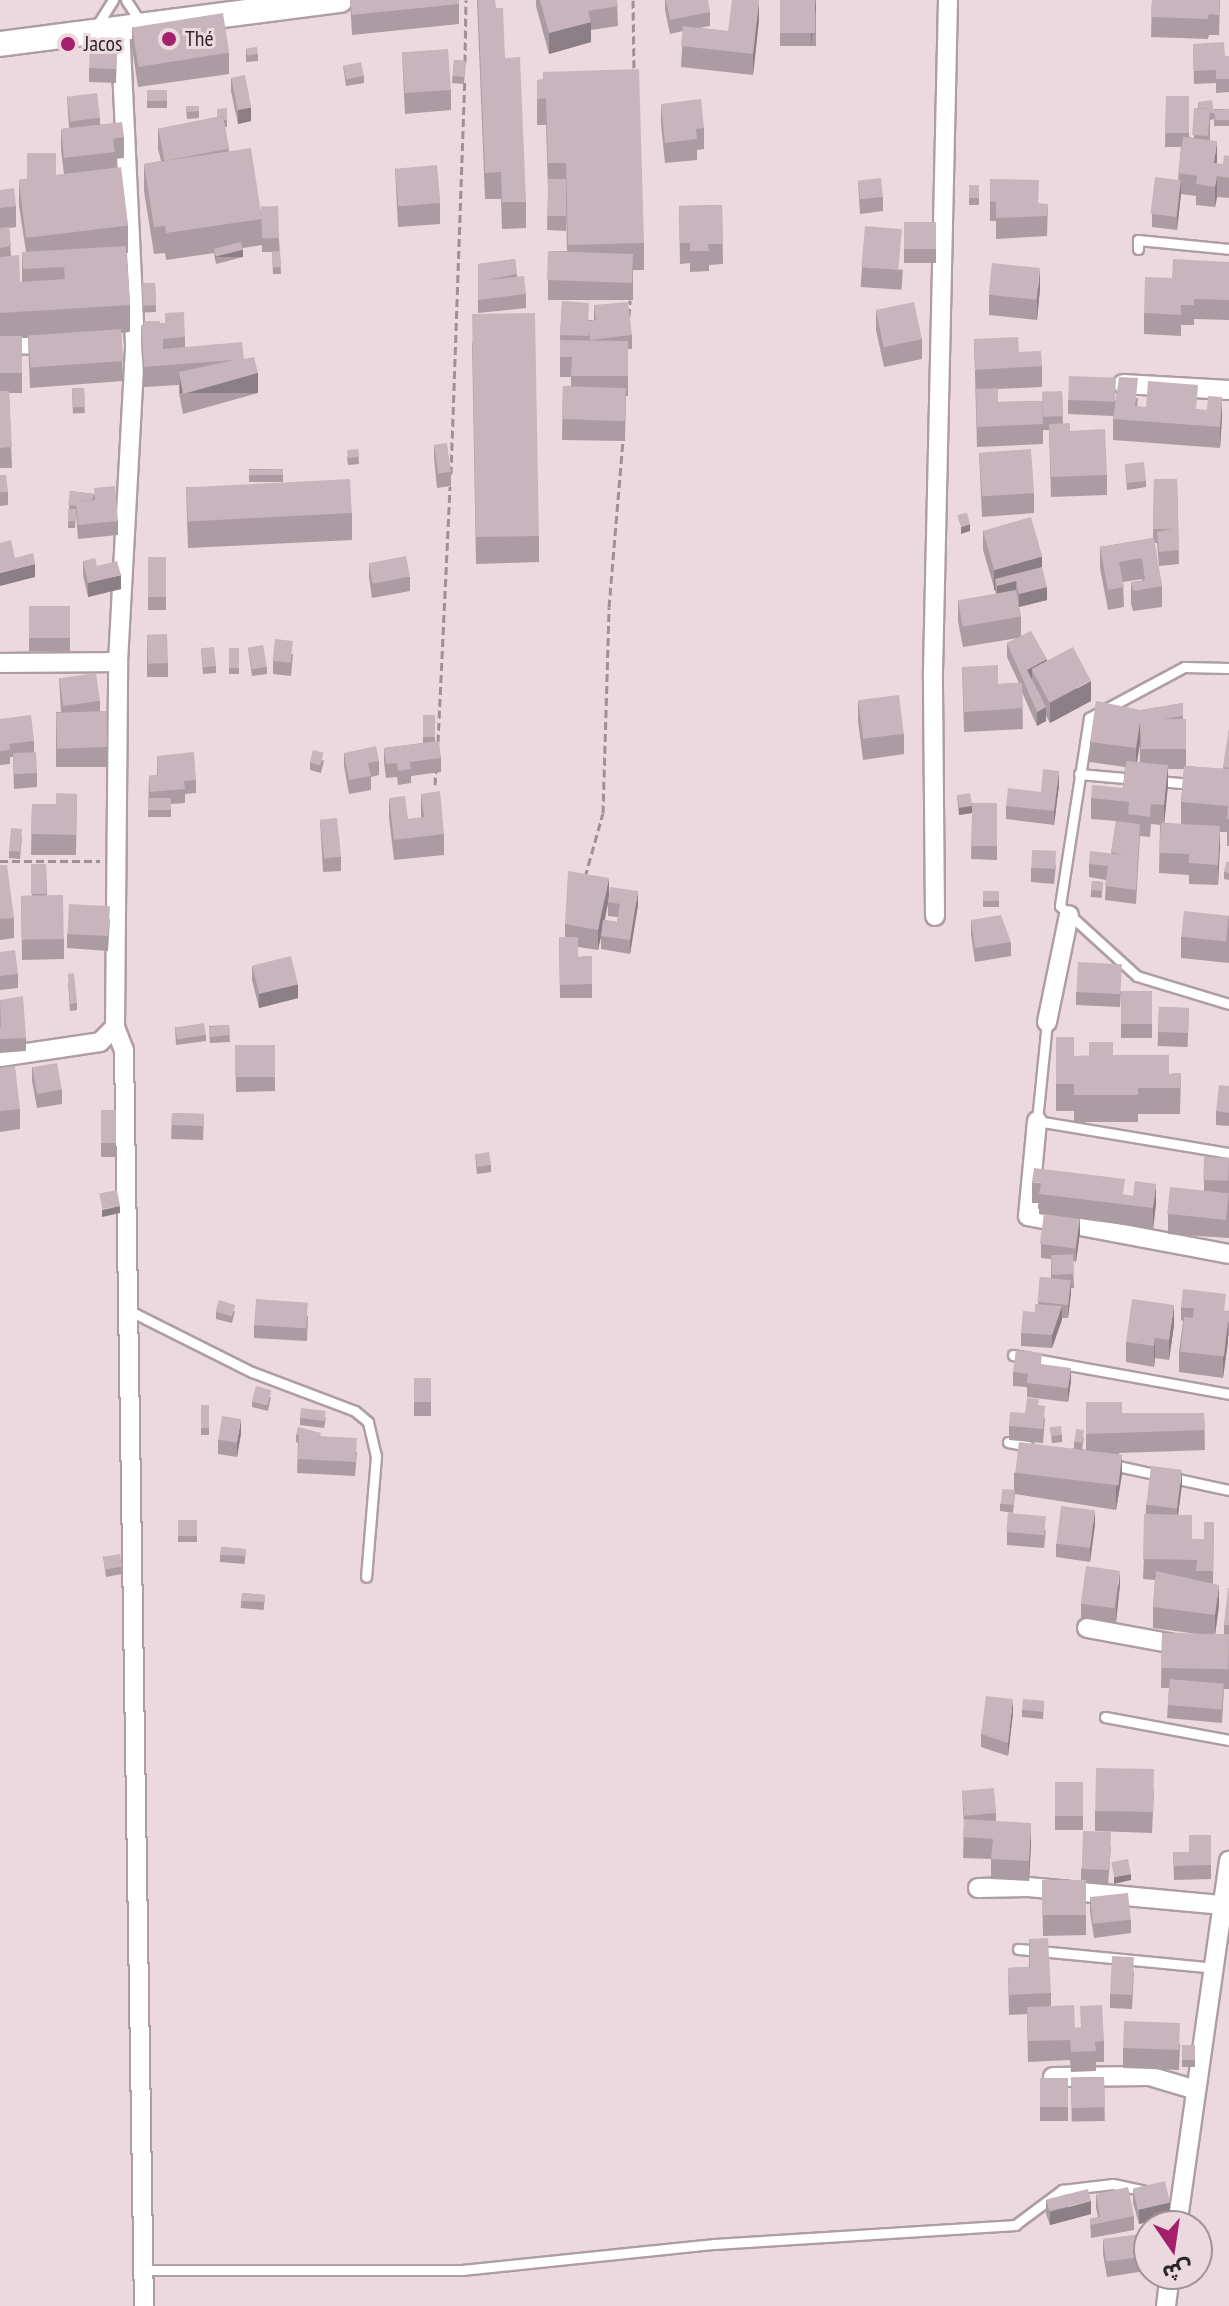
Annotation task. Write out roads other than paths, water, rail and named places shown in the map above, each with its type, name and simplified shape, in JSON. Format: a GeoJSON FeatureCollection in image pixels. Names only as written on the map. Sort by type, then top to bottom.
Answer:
{"type":"FeatureCollection","features":[{"type":"Feature","properties":{"kind":"main road"},"geometry":{"type":"LineString","coordinates":[[0,44],[340,0]]}},
{"type":"Feature","properties":{"kind":"street"},"geometry":{"type":"LineString","coordinates":[[935,916],[933,655],[948,0]]}},
{"type":"Feature","properties":{"kind":"street"},"geometry":{"type":"LineString","coordinates":[[131,27],[128,344],[118,662],[120,861],[115,1027],[124,1050],[144,2306]]}},
{"type":"Feature","properties":{"kind":"street"},"geometry":{"type":"LineString","coordinates":[[0,345],[75,344]]}},
{"type":"Feature","properties":{"kind":"street"},"geometry":{"type":"LineString","coordinates":[[1123,384],[1229,390]]}},
{"type":"Feature","properties":{"kind":"street"},"geometry":{"type":"LineString","coordinates":[[0,663],[118,662]]}},
{"type":"Feature","properties":{"kind":"street"},"geometry":{"type":"LineString","coordinates":[[1047,1022],[1069,915]]}},
{"type":"Feature","properties":{"kind":"street"},"geometry":{"type":"LineString","coordinates":[[0,1057],[100,1042],[115,1027]]}},
{"type":"Feature","properties":{"kind":"street"},"geometry":{"type":"LineString","coordinates":[[1037,1121],[1028,1216],[1229,1254]]}},
{"type":"Feature","properties":{"kind":"street"},"geometry":{"type":"LineString","coordinates":[[1087,1628],[1229,1654]]}},
{"type":"Feature","properties":{"kind":"street"},"geometry":{"type":"LineString","coordinates":[[1175,2210],[1174,2197],[1196,2090],[1229,1861]]}},
{"type":"Feature","properties":{"kind":"street"},"geometry":{"type":"LineString","coordinates":[[978,1888],[1028,1887],[1223,1905]]}},
{"type":"Feature","properties":{"kind":"street"},"geometry":{"type":"LineString","coordinates":[[1053,2077],[1149,2076],[1196,2090]]}},
{"type":"Feature","properties":{"kind":"lane"},"geometry":{"type":"LineString","coordinates":[[90,33],[113,0]]}},
{"type":"Feature","properties":{"kind":"lane"},"geometry":{"type":"LineString","coordinates":[[126,0],[131,27]]}},
{"type":"Feature","properties":{"kind":"lane"},"geometry":{"type":"LineString","coordinates":[[1138,249],[1138,240],[1229,249]]}},
{"type":"Feature","properties":{"kind":"lane"},"geometry":{"type":"LineString","coordinates":[[1229,668],[1184,667],[1089,718],[1060,906],[1137,976],[1229,1004]]}},
{"type":"Feature","properties":{"kind":"lane"},"geometry":{"type":"LineString","coordinates":[[1079,774],[1199,784]]}},
{"type":"Feature","properties":{"kind":"lane"},"geometry":{"type":"LineString","coordinates":[[1047,1022],[1037,1121],[1229,1153]]}},
{"type":"Feature","properties":{"kind":"lane"},"geometry":{"type":"LineString","coordinates":[[127,1310],[252,1372],[346,1407],[368,1422],[376,1456],[366,1577]]}},
{"type":"Feature","properties":{"kind":"lane"},"geometry":{"type":"LineString","coordinates":[[1013,1355],[1229,1394]]}},
{"type":"Feature","properties":{"kind":"lane"},"geometry":{"type":"LineString","coordinates":[[1008,1442],[1037,1448]]}},
{"type":"Feature","properties":{"kind":"lane"},"geometry":{"type":"LineString","coordinates":[[1096,1461],[1229,1490]]}},
{"type":"Feature","properties":{"kind":"lane"},"geometry":{"type":"LineString","coordinates":[[1105,1717],[1229,1740]]}},
{"type":"Feature","properties":{"kind":"lane"},"geometry":{"type":"LineString","coordinates":[[1018,1949],[1214,1968]]}},
{"type":"Feature","properties":{"kind":"lane"},"geometry":{"type":"LineString","coordinates":[[143,2270],[462,2270],[715,2244],[1015,2225],[1062,2190],[1113,2184],[1154,2193]]}},
{"type":"Feature","properties":{"kind":"place","name":"Thé"},"geometry":{"type":"Point","coordinates":[169,39]}},
{"type":"Feature","properties":{"kind":"place","name":"Jacos"},"geometry":{"type":"Point","coordinates":[68,44]}}]}
